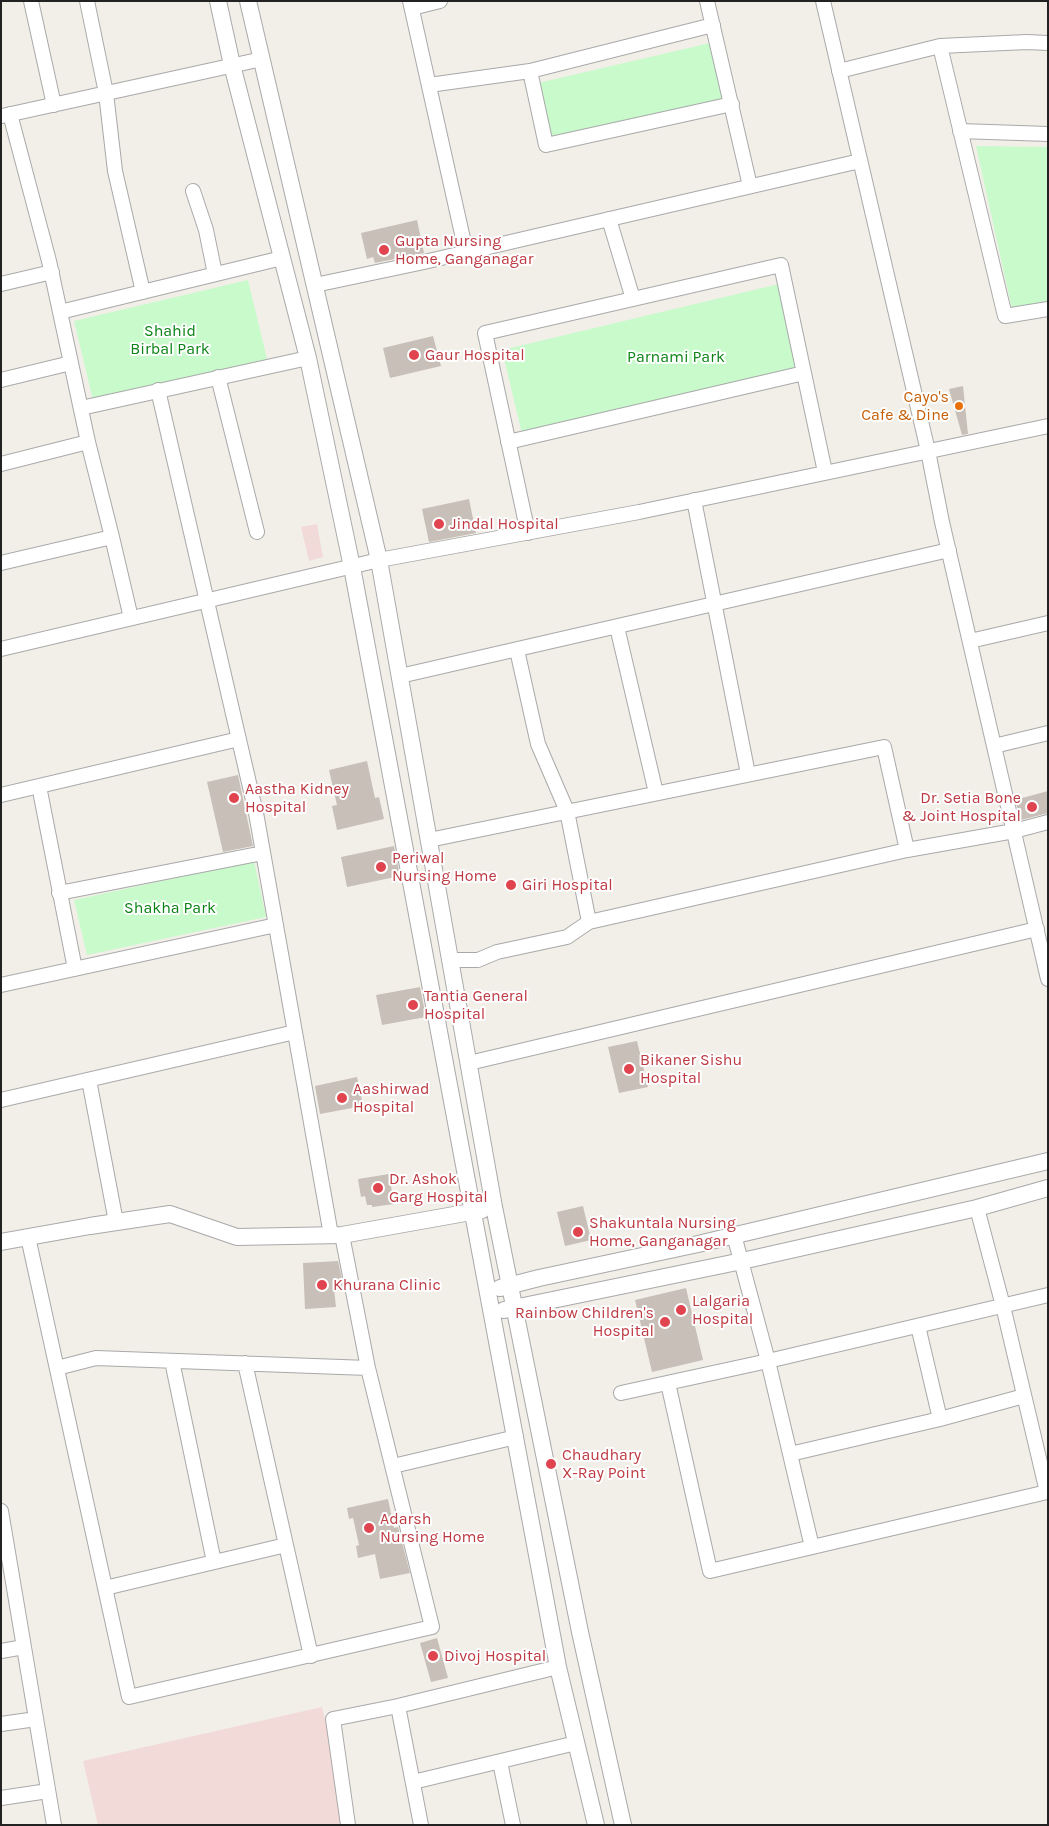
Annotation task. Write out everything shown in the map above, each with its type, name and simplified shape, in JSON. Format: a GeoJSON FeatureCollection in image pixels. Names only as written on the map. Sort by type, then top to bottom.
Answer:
{"type":"FeatureCollection","features":[{"type":"Feature","properties":{"kind":"street"},"geometry":{"type":"LineString","coordinates":[[31,1],[54,105]]}},
{"type":"Feature","properties":{"kind":"street"},"geometry":{"type":"LineString","coordinates":[[87,1],[106,93],[115,171],[143,292]]}},
{"type":"Feature","properties":{"kind":"street"},"geometry":{"type":"LineString","coordinates":[[218,1],[232,65],[308,358],[352,567],[558,1667],[596,1825]]}},
{"type":"Feature","properties":{"kind":"street"},"geometry":{"type":"LineString","coordinates":[[248,1],[379,560],[494,1207],[580,1632],[623,1825]]}},
{"type":"Feature","properties":{"kind":"street"},"geometry":{"type":"LineString","coordinates":[[440,1],[411,4],[466,252]]}},
{"type":"Feature","properties":{"kind":"street"},"geometry":{"type":"LineString","coordinates":[[708,1],[750,186]]}},
{"type":"Feature","properties":{"kind":"street"},"geometry":{"type":"LineString","coordinates":[[823,1],[928,450],[948,550],[1048,979]]}},
{"type":"Feature","properties":{"kind":"street"},"geometry":{"type":"LineString","coordinates":[[429,85],[530,71],[713,25]]}},
{"type":"Feature","properties":{"kind":"street"},"geometry":{"type":"LineString","coordinates":[[839,71],[940,46],[1027,42],[1048,43]]}},
{"type":"Feature","properties":{"kind":"street"},"geometry":{"type":"LineString","coordinates":[[940,46],[1005,316],[1048,309]]}},
{"type":"Feature","properties":{"kind":"street"},"geometry":{"type":"LineString","coordinates":[[131,618],[88,442],[52,272],[6,116],[262,59]]}},
{"type":"Feature","properties":{"kind":"street"},"geometry":{"type":"LineString","coordinates":[[530,71],[546,145],[732,104]]}},
{"type":"Feature","properties":{"kind":"street"},"geometry":{"type":"LineString","coordinates":[[960,131],[1048,134]]}},
{"type":"Feature","properties":{"kind":"street"},"geometry":{"type":"LineString","coordinates":[[314,284],[466,252],[860,161]]}},
{"type":"Feature","properties":{"kind":"street"},"geometry":{"type":"LineString","coordinates":[[193,191],[206,230],[215,274]]}},
{"type":"Feature","properties":{"kind":"street"},"geometry":{"type":"LineString","coordinates":[[610,219],[633,299]]}},
{"type":"Feature","properties":{"kind":"street"},"geometry":{"type":"LineString","coordinates":[[60,312],[282,258]]}},
{"type":"Feature","properties":{"kind":"street"},"geometry":{"type":"LineString","coordinates":[[528,533],[485,333],[781,265],[825,472]]}},
{"type":"Feature","properties":{"kind":"street"},"geometry":{"type":"LineString","coordinates":[[1,284],[52,272]]}},
{"type":"Feature","properties":{"kind":"street"},"geometry":{"type":"LineString","coordinates":[[81,408],[308,358]]}},
{"type":"Feature","properties":{"kind":"street"},"geometry":{"type":"LineString","coordinates":[[1,380],[71,363]]}},
{"type":"Feature","properties":{"kind":"street"},"geometry":{"type":"LineString","coordinates":[[508,442],[804,373]]}},
{"type":"Feature","properties":{"kind":"street"},"geometry":{"type":"LineString","coordinates":[[218,377],[257,532]]}},
{"type":"Feature","properties":{"kind":"street"},"geometry":{"type":"LineString","coordinates":[[28,1237],[129,1698],[432,1627],[336,1235],[256,814],[158,390]]}},
{"type":"Feature","properties":{"kind":"street"},"geometry":{"type":"LineString","coordinates":[[1,649],[379,560],[694,500],[1048,426]]}},
{"type":"Feature","properties":{"kind":"street"},"geometry":{"type":"LineString","coordinates":[[1,464],[88,442]]}},
{"type":"Feature","properties":{"kind":"street"},"geometry":{"type":"LineString","coordinates":[[694,500],[748,774]]}},
{"type":"Feature","properties":{"kind":"street"},"geometry":{"type":"LineString","coordinates":[[1,563],[112,537]]}},
{"type":"Feature","properties":{"kind":"street"},"geometry":{"type":"LineString","coordinates":[[400,676],[948,550]]}},
{"type":"Feature","properties":{"kind":"street"},"geometry":{"type":"LineString","coordinates":[[970,641],[1048,623]]}},
{"type":"Feature","properties":{"kind":"street"},"geometry":{"type":"LineString","coordinates":[[617,627],[656,793]]}},
{"type":"Feature","properties":{"kind":"street"},"geometry":{"type":"LineString","coordinates":[[517,650],[538,744],[567,811],[589,922]]}},
{"type":"Feature","properties":{"kind":"street"},"geometry":{"type":"LineString","coordinates":[[994,746],[1048,733]]}},
{"type":"Feature","properties":{"kind":"street"},"geometry":{"type":"LineString","coordinates":[[1,795],[239,739]]}},
{"type":"Feature","properties":{"kind":"street"},"geometry":{"type":"LineString","coordinates":[[429,840],[884,747],[907,850]]}},
{"type":"Feature","properties":{"kind":"street"},"geometry":{"type":"LineString","coordinates":[[39,786],[75,969]]}},
{"type":"Feature","properties":{"kind":"street"},"geometry":{"type":"LineString","coordinates":[[450,960],[478,960],[497,952],[567,937],[589,922],[907,850],[1014,831],[1048,822]]}},
{"type":"Feature","properties":{"kind":"street"},"geometry":{"type":"LineString","coordinates":[[59,893],[264,853]]}},
{"type":"Feature","properties":{"kind":"street"},"geometry":{"type":"LineString","coordinates":[[1,985],[276,925]]}},
{"type":"Feature","properties":{"kind":"street"},"geometry":{"type":"LineString","coordinates":[[469,1063],[1037,929]]}},
{"type":"Feature","properties":{"kind":"street"},"geometry":{"type":"LineString","coordinates":[[1,1100],[296,1032]]}},
{"type":"Feature","properties":{"kind":"street"},"geometry":{"type":"LineString","coordinates":[[89,1080],[116,1222]]}},
{"type":"Feature","properties":{"kind":"street"},"geometry":{"type":"LineString","coordinates":[[488,1292],[1048,1161]]}},
{"type":"Feature","properties":{"kind":"street"},"geometry":{"type":"LineString","coordinates":[[492,1313],[742,1261],[977,1208],[1048,1188]]}},
{"type":"Feature","properties":{"kind":"street"},"geometry":{"type":"LineString","coordinates":[[1,1242],[170,1214],[237,1236],[336,1235],[494,1207]]}},
{"type":"Feature","properties":{"kind":"street"},"geometry":{"type":"LineString","coordinates":[[668,1383],[710,1571],[1047,1492],[1003,1306],[977,1208]]}},
{"type":"Feature","properties":{"kind":"street"},"geometry":{"type":"LineString","coordinates":[[734,1235],[768,1361],[812,1547]]}},
{"type":"Feature","properties":{"kind":"street"},"geometry":{"type":"LineString","coordinates":[[621,1393],[768,1361],[1048,1295]]}},
{"type":"Feature","properties":{"kind":"street"},"geometry":{"type":"LineString","coordinates":[[918,1326],[940,1419]]}},
{"type":"Feature","properties":{"kind":"street"},"geometry":{"type":"LineString","coordinates":[[57,1368],[96,1358],[368,1368]]}},
{"type":"Feature","properties":{"kind":"street"},"geometry":{"type":"LineString","coordinates":[[172,1361],[214,1562]]}},
{"type":"Feature","properties":{"kind":"street"},"geometry":{"type":"LineString","coordinates":[[245,1363],[311,1656]]}},
{"type":"Feature","properties":{"kind":"street"},"geometry":{"type":"LineString","coordinates":[[790,1454],[940,1419],[1024,1396]]}},
{"type":"Feature","properties":{"kind":"street"},"geometry":{"type":"LineString","coordinates":[[393,1466],[516,1437]]}},
{"type":"Feature","properties":{"kind":"street"},"geometry":{"type":"LineString","coordinates":[[1,1511],[6,1572],[24,1647],[54,1825]]}},
{"type":"Feature","properties":{"kind":"street"},"geometry":{"type":"LineString","coordinates":[[105,1588],[286,1545]]}},
{"type":"Feature","properties":{"kind":"street"},"geometry":{"type":"LineString","coordinates":[[1,1650],[24,1647]]}},
{"type":"Feature","properties":{"kind":"street"},"geometry":{"type":"LineString","coordinates":[[348,1825],[333,1719],[398,1706],[558,1667]]}},
{"type":"Feature","properties":{"kind":"street"},"geometry":{"type":"LineString","coordinates":[[398,1706],[421,1825]]}},
{"type":"Feature","properties":{"kind":"street"},"geometry":{"type":"LineString","coordinates":[[1,1724],[36,1719]]}},
{"type":"Feature","properties":{"kind":"street"},"geometry":{"type":"LineString","coordinates":[[412,1782],[576,1743]]}},
{"type":"Feature","properties":{"kind":"street"},"geometry":{"type":"LineString","coordinates":[[500,1762],[513,1825]]}},
{"type":"Feature","properties":{"kind":"street"},"geometry":{"type":"LineString","coordinates":[[1,1798],[48,1791]]}},
{"type":"Feature","properties":{"kind":"shaded area"},"geometry":{"type":"Polygon","coordinates":[[[317,524],[323,557],[309,561],[301,527],[317,524]]]}},
{"type":"Feature","properties":{"kind":"shaded area"},"geometry":{"type":"Polygon","coordinates":[[[322,1707],[350,1825],[98,1825],[83,1761],[322,1707]]]}},
{"type":"Feature","properties":{"kind":"green space"},"geometry":{"type":"Polygon","coordinates":[[[710,43],[723,100],[552,141],[538,83],[710,43]]]}},
{"type":"Feature","properties":{"kind":"green space"},"geometry":{"type":"Polygon","coordinates":[[[976,146],[1048,147],[1048,302],[1012,309],[976,146]]]}},
{"type":"Feature","properties":{"kind":"green space","name":"Shahid Birbal Park"},"geometry":{"type":"Polygon","coordinates":[[[248,280],[267,359],[93,400],[74,321],[248,280]]]}},
{"type":"Feature","properties":{"kind":"green space","name":"Parnami Park"},"geometry":{"type":"Polygon","coordinates":[[[779,284],[801,376],[524,442],[502,350],[779,284]]]}},
{"type":"Feature","properties":{"kind":"green space","name":"Shakha Park"},"geometry":{"type":"Polygon","coordinates":[[[254,861],[266,917],[87,955],[74,900],[254,861]]]}},
{"type":"Feature","properties":{"kind":"building"},"geometry":{"type":"Polygon","coordinates":[[[417,220],[424,253],[375,263],[373,257],[367,259],[361,233],[417,220]]]}},
{"type":"Feature","properties":{"kind":"building"},"geometry":{"type":"Polygon","coordinates":[[[433,336],[441,366],[390,378],[383,348],[433,336]]]}},
{"type":"Feature","properties":{"kind":"building","name":"Cayo's Cafe & Dine"},"geometry":{"type":"Polygon","coordinates":[[[963,386],[968,434],[962,435],[949,389],[963,386]]]}},
{"type":"Feature","properties":{"kind":"building"},"geometry":{"type":"Polygon","coordinates":[[[469,499],[476,533],[429,542],[422,509],[469,499]]]}},
{"type":"Feature","properties":{"kind":"building"},"geometry":{"type":"Polygon","coordinates":[[[367,761],[375,798],[379,797],[384,819],[337,830],[332,806],[337,805],[329,770],[367,761]]]}},
{"type":"Feature","properties":{"kind":"building"},"geometry":{"type":"Polygon","coordinates":[[[238,775],[253,846],[223,852],[207,782],[238,775]]]}},
{"type":"Feature","properties":{"kind":"building"},"geometry":{"type":"Polygon","coordinates":[[[1048,791],[1048,813],[1021,820],[1015,800],[1048,791]]]}},
{"type":"Feature","properties":{"kind":"building"},"geometry":{"type":"Polygon","coordinates":[[[394,846],[400,876],[347,887],[341,857],[394,846]]]}},
{"type":"Feature","properties":{"kind":"building"},"geometry":{"type":"Polygon","coordinates":[[[420,987],[426,1017],[382,1025],[376,995],[420,987]]]}},
{"type":"Feature","properties":{"kind":"building"},"geometry":{"type":"Polygon","coordinates":[[[637,1041],[648,1087],[619,1093],[608,1047],[637,1041]]]}},
{"type":"Feature","properties":{"kind":"building"},"geometry":{"type":"Polygon","coordinates":[[[357,1077],[363,1106],[320,1114],[315,1086],[357,1077]]]}},
{"type":"Feature","properties":{"kind":"building"},"geometry":{"type":"Polygon","coordinates":[[[389,1174],[394,1204],[372,1207],[372,1205],[367,1205],[365,1196],[361,1197],[358,1179],[389,1174]]]}},
{"type":"Feature","properties":{"kind":"building"},"geometry":{"type":"Polygon","coordinates":[[[583,1206],[591,1240],[565,1246],[557,1212],[583,1206]]]}},
{"type":"Feature","properties":{"kind":"building"},"geometry":{"type":"Polygon","coordinates":[[[338,1261],[344,1288],[334,1289],[336,1307],[305,1309],[303,1263],[338,1261]]]}},
{"type":"Feature","properties":{"kind":"building"},"geometry":{"type":"Polygon","coordinates":[[[686,1288],[703,1360],[652,1372],[635,1300],[686,1288]]]}},
{"type":"Feature","properties":{"kind":"building"},"geometry":{"type":"Polygon","coordinates":[[[388,1499],[394,1528],[398,1527],[410,1573],[380,1579],[375,1554],[358,1558],[356,1546],[359,1545],[353,1518],[349,1519],[347,1508],[388,1499]]]}},
{"type":"Feature","properties":{"kind":"building"},"geometry":{"type":"Polygon","coordinates":[[[437,1638],[448,1678],[431,1682],[420,1643],[437,1638]]]}},
{"type":"Feature","properties":{"kind":"place","name":"Gupta Nursing Home, Ganganagar"},"geometry":{"type":"Point","coordinates":[384,250]}},
{"type":"Feature","properties":{"kind":"place","name":"Gaur Hospital"},"geometry":{"type":"Point","coordinates":[414,355]}},
{"type":"Feature","properties":{"kind":"place","name":"Cayo's Cafe & Dine"},"geometry":{"type":"Point","coordinates":[959,406]}},
{"type":"Feature","properties":{"kind":"place","name":"Jindal Hospital"},"geometry":{"type":"Point","coordinates":[439,524]}},
{"type":"Feature","properties":{"kind":"place","name":"Aastha Kidney Hospital"},"geometry":{"type":"Point","coordinates":[234,798]}},
{"type":"Feature","properties":{"kind":"place","name":"Dr. Setia Bone & Joint Hospital"},"geometry":{"type":"Point","coordinates":[1032,807]}},
{"type":"Feature","properties":{"kind":"place","name":"Periwal Nursing Home"},"geometry":{"type":"Point","coordinates":[381,867]}},
{"type":"Feature","properties":{"kind":"place","name":"Giri Hospital"},"geometry":{"type":"Point","coordinates":[511,885]}},
{"type":"Feature","properties":{"kind":"place","name":"Tantia General Hospital"},"geometry":{"type":"Point","coordinates":[413,1005]}},
{"type":"Feature","properties":{"kind":"place","name":"Bikaner Sishu Hospital"},"geometry":{"type":"Point","coordinates":[629,1069]}},
{"type":"Feature","properties":{"kind":"place","name":"Aashirwad Hospital"},"geometry":{"type":"Point","coordinates":[342,1098]}},
{"type":"Feature","properties":{"kind":"place","name":"Dr. Ashok Garg Hospital"},"geometry":{"type":"Point","coordinates":[378,1188]}},
{"type":"Feature","properties":{"kind":"place","name":"Shakuntala Nursing Home, Ganganagar"},"geometry":{"type":"Point","coordinates":[578,1232]}},
{"type":"Feature","properties":{"kind":"place","name":"Khurana Clinic"},"geometry":{"type":"Point","coordinates":[322,1285]}},
{"type":"Feature","properties":{"kind":"place","name":"Lalgaria Hospital"},"geometry":{"type":"Point","coordinates":[681,1310]}},
{"type":"Feature","properties":{"kind":"place","name":"Rainbow Children's Hospital"},"geometry":{"type":"Point","coordinates":[665,1322]}},
{"type":"Feature","properties":{"kind":"place","name":"Chaudhary X-Ray Point"},"geometry":{"type":"Point","coordinates":[551,1464]}},
{"type":"Feature","properties":{"kind":"place","name":"Adarsh Nursing Home"},"geometry":{"type":"Point","coordinates":[369,1528]}},
{"type":"Feature","properties":{"kind":"place","name":"Divoj Hospital"},"geometry":{"type":"Point","coordinates":[433,1656]}}]}
